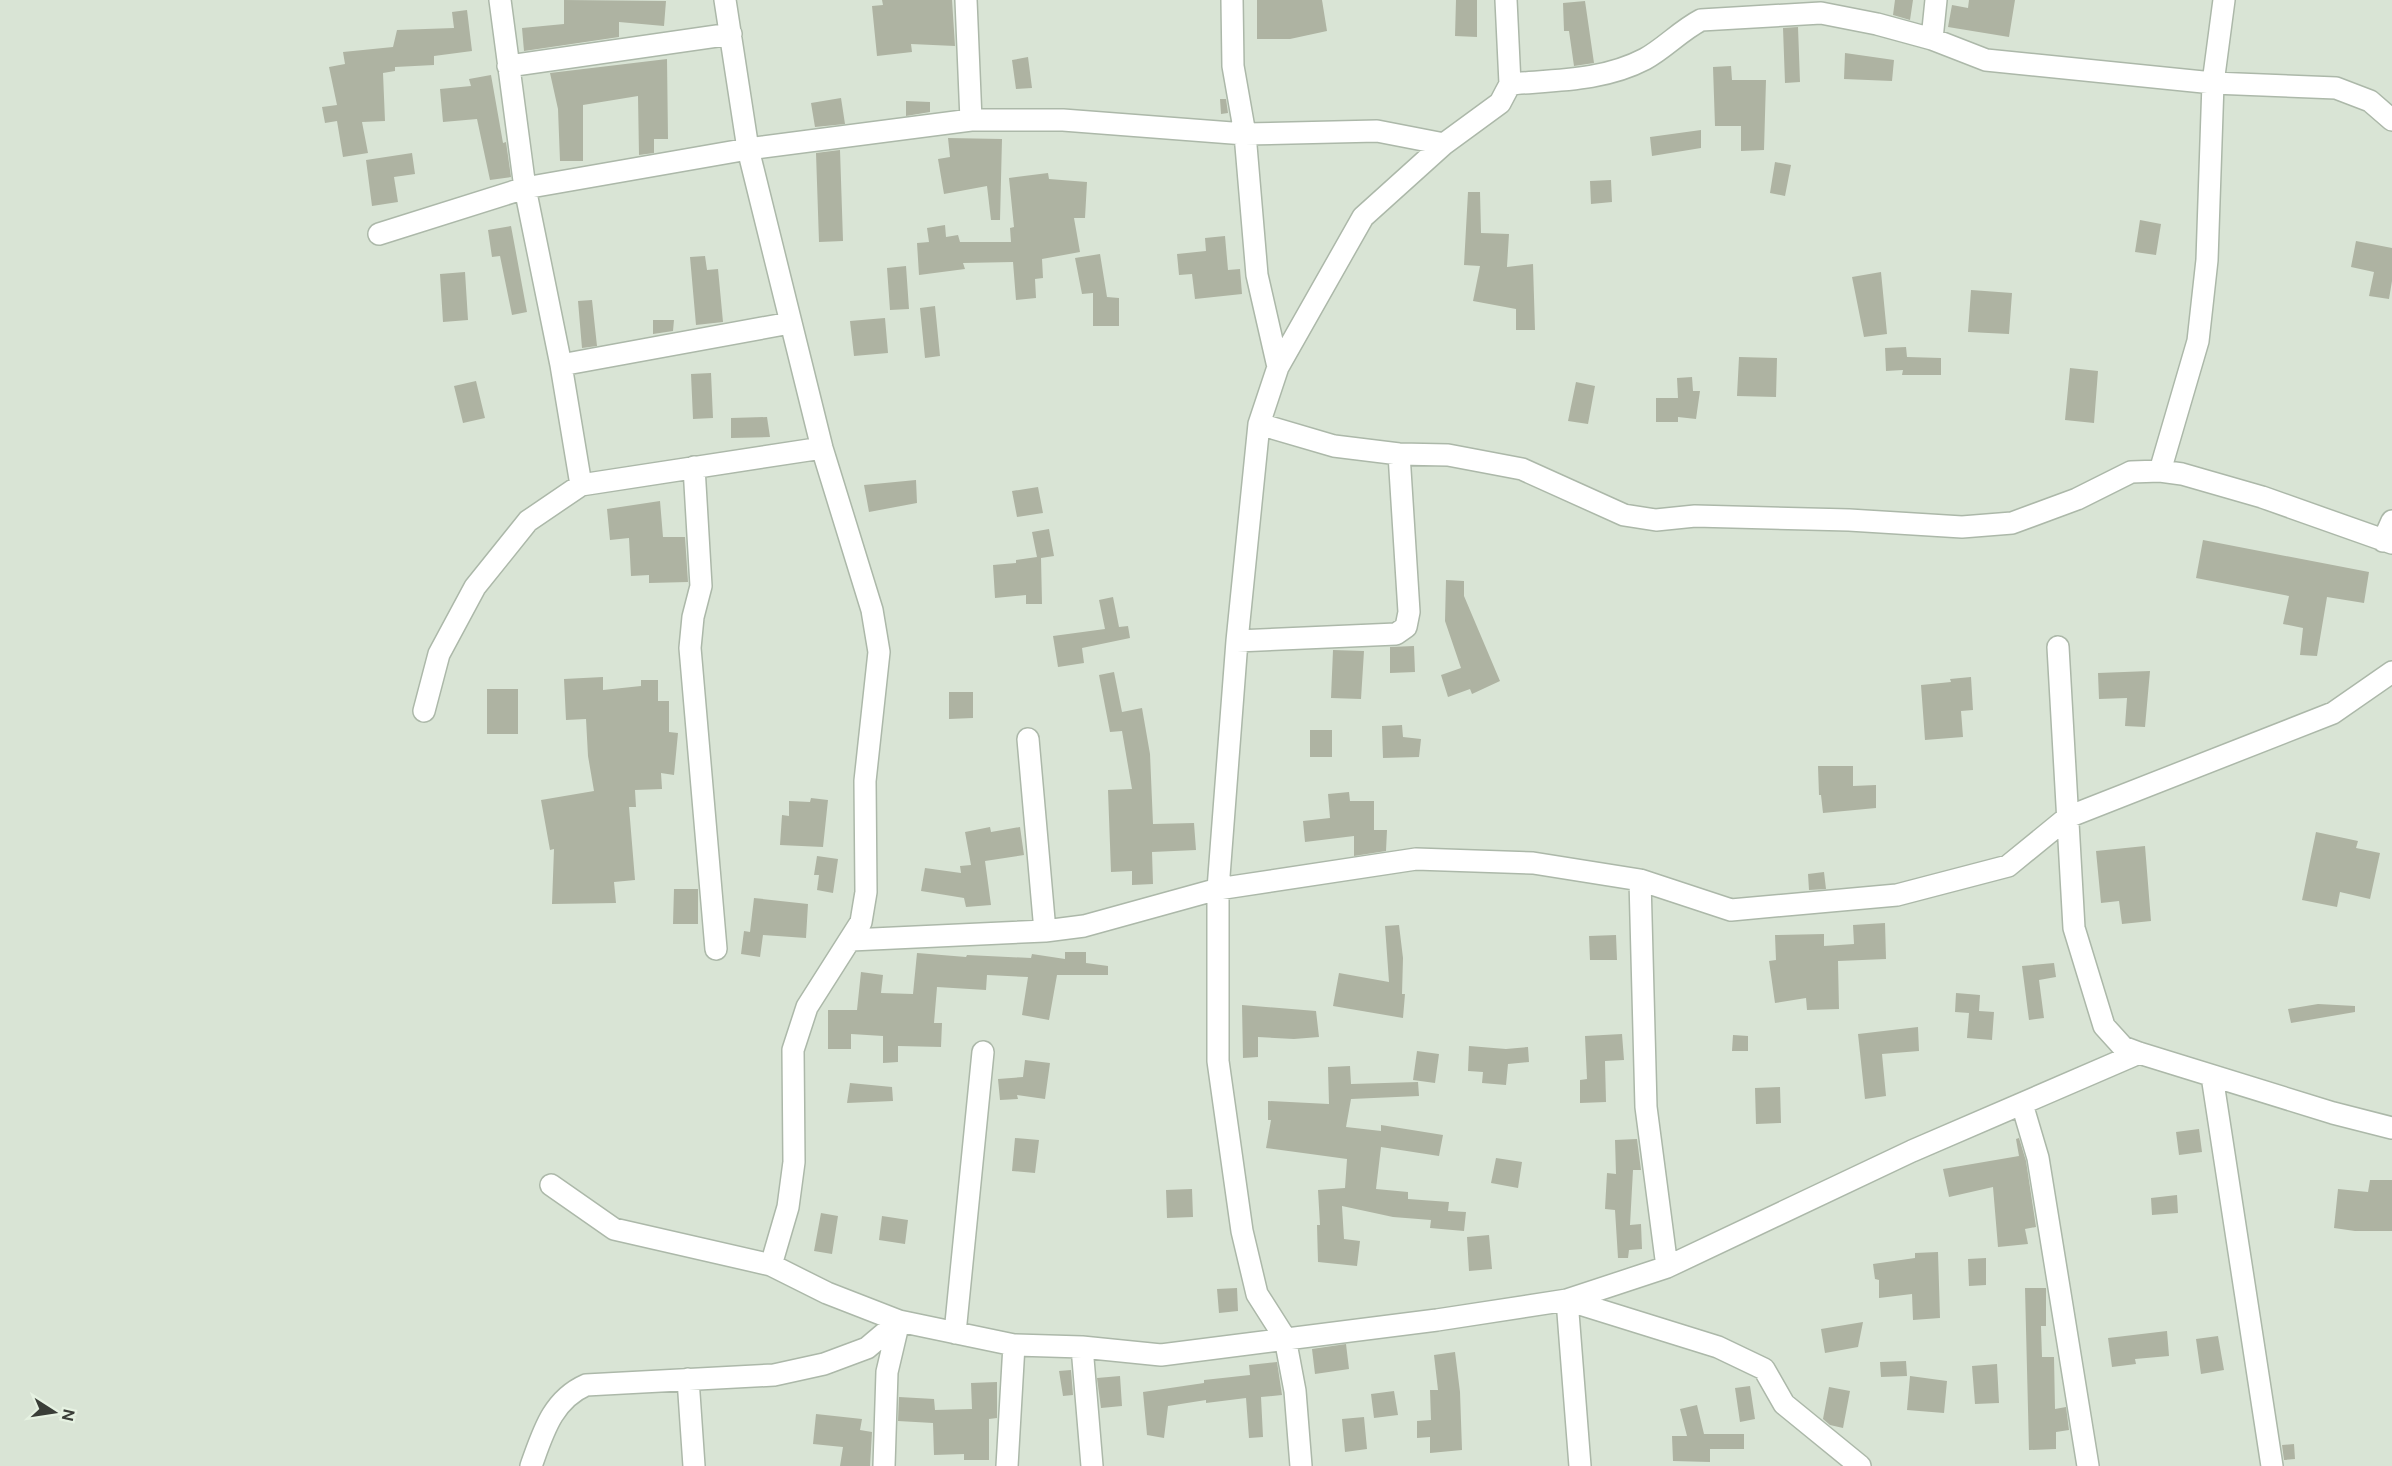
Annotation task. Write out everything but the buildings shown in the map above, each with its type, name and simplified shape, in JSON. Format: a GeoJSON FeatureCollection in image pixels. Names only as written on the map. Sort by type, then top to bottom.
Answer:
{"type":"FeatureCollection","features":[{"type":"Feature","properties":{"kind":"street"},"geometry":{"type":"LineString","coordinates":[[500,0],[525,188],[561,365],[581,485]]}},
{"type":"Feature","properties":{"kind":"street"},"geometry":{"type":"LineString","coordinates":[[725,0],[748,149],[822,448],[872,610],[879,652],[865,781],[866,892],[861,922],[807,1006],[794,1050],[794,1162],[788,1207],[771,1265]]}},
{"type":"Feature","properties":{"kind":"street"},"geometry":{"type":"LineString","coordinates":[[966,0],[971,120]]}},
{"type":"Feature","properties":{"kind":"street"},"geometry":{"type":"LineString","coordinates":[[1232,0],[1233,66],[1245,134],[1257,275],[1278,367]]}},
{"type":"Feature","properties":{"kind":"street"},"geometry":{"type":"LineString","coordinates":[[1301,1466],[1295,1391],[1285,1338],[1257,1294],[1242,1231],[1218,1061],[1218,889],[1237,641],[1259,424],[1278,367],[1363,217],[1443,144],[1500,103],[1510,84],[1506,0]]}},
{"type":"Feature","properties":{"kind":"street"},"geometry":{"type":"LineString","coordinates":[[1932,39],[1936,0]]}},
{"type":"Feature","properties":{"kind":"street"},"geometry":{"type":"LineString","coordinates":[[2160,471],[2198,341],[2207,260],[2212,83],[2224,0]]}},
{"type":"Feature","properties":{"kind":"street"},"geometry":{"type":"LineString","coordinates":[[1510,84],[1601,76],[1645,59],[1684,28],[1701,20],[1821,13],[1877,24],[1932,39],[1986,60],[2212,83],[2336,88],[2370,101],[2392,120]]}},
{"type":"Feature","properties":{"kind":"street"},"geometry":{"type":"LineString","coordinates":[[508,66],[731,34]]}},
{"type":"Feature","properties":{"kind":"street"},"geometry":{"type":"LineString","coordinates":[[380,234],[525,188],[748,149],[971,120],[1063,120],[1245,134],[1377,131],[1443,144]]}},
{"type":"Feature","properties":{"kind":"street"},"geometry":{"type":"LineString","coordinates":[[561,365],[790,323]]}},
{"type":"Feature","properties":{"kind":"street"},"geometry":{"type":"LineString","coordinates":[[1259,424],[1334,446],[1399,454],[1448,455],[1522,469],[1624,515],[1656,520],[1695,516],[1962,526],[2012,523],[2077,499],[2131,472],[2160,471],[2182,474],[2262,497],[2388,542],[2392,521]]}},
{"type":"Feature","properties":{"kind":"street"},"geometry":{"type":"LineString","coordinates":[[424,711],[438,654],[475,587],[528,521],[581,485],[822,448]]}},
{"type":"Feature","properties":{"kind":"street"},"geometry":{"type":"LineString","coordinates":[[1237,641],[1396,634],[1406,627],[1409,612],[1399,454]]}},
{"type":"Feature","properties":{"kind":"street"},"geometry":{"type":"LineString","coordinates":[[694,467],[701,586],[693,616],[690,648],[716,949]]}},
{"type":"Feature","properties":{"kind":"street"},"geometry":{"type":"LineString","coordinates":[[2058,647],[2074,928],[2104,1026],[2123,1047],[2139,1053],[2333,1113],[2392,1128]]}},
{"type":"Feature","properties":{"kind":"street"},"geometry":{"type":"LineString","coordinates":[[851,939],[1045,931],[1084,926],[1218,889],[1416,859],[1533,863],[1640,880],[1731,910],[1897,895],[2008,866],[2068,817],[2333,713],[2392,672]]}},
{"type":"Feature","properties":{"kind":"street"},"geometry":{"type":"LineString","coordinates":[[1028,740],[1045,931]]}},
{"type":"Feature","properties":{"kind":"street"},"geometry":{"type":"LineString","coordinates":[[1640,880],[1646,1107],[1667,1267]]}},
{"type":"Feature","properties":{"kind":"street"},"geometry":{"type":"LineString","coordinates":[[955,1333],[983,1052]]}},
{"type":"Feature","properties":{"kind":"street"},"geometry":{"type":"LineString","coordinates":[[551,1185],[614,1229],[771,1265],[827,1293],[898,1321],[1014,1345],[1082,1347],[1161,1355],[1516,1309],[1567,1300],[1667,1267],[1912,1151],[2139,1053]]}},
{"type":"Feature","properties":{"kind":"street"},"geometry":{"type":"LineString","coordinates":[[2212,1076],[2271,1466]]}},
{"type":"Feature","properties":{"kind":"street"},"geometry":{"type":"LineString","coordinates":[[2022,1104],[2038,1158],[2088,1466]]}},
{"type":"Feature","properties":{"kind":"street"},"geometry":{"type":"LineString","coordinates":[[1567,1300],[1580,1466]]}},
{"type":"Feature","properties":{"kind":"street"},"geometry":{"type":"LineString","coordinates":[[1567,1300],[1718,1347],[1764,1369],[1784,1404],[1860,1466]]}},
{"type":"Feature","properties":{"kind":"street"},"geometry":{"type":"LineString","coordinates":[[531,1466],[548,1419],[570,1392],[586,1384],[774,1376],[824,1365],[867,1348],[898,1321]]}},
{"type":"Feature","properties":{"kind":"street"},"geometry":{"type":"LineString","coordinates":[[884,1466],[887,1372],[898,1321]]}},
{"type":"Feature","properties":{"kind":"street"},"geometry":{"type":"LineString","coordinates":[[1007,1466],[1014,1345]]}},
{"type":"Feature","properties":{"kind":"street"},"geometry":{"type":"LineString","coordinates":[[1082,1347],[1092,1466]]}},
{"type":"Feature","properties":{"kind":"street"},"geometry":{"type":"LineString","coordinates":[[688,1378],[694,1466]]}}]}
